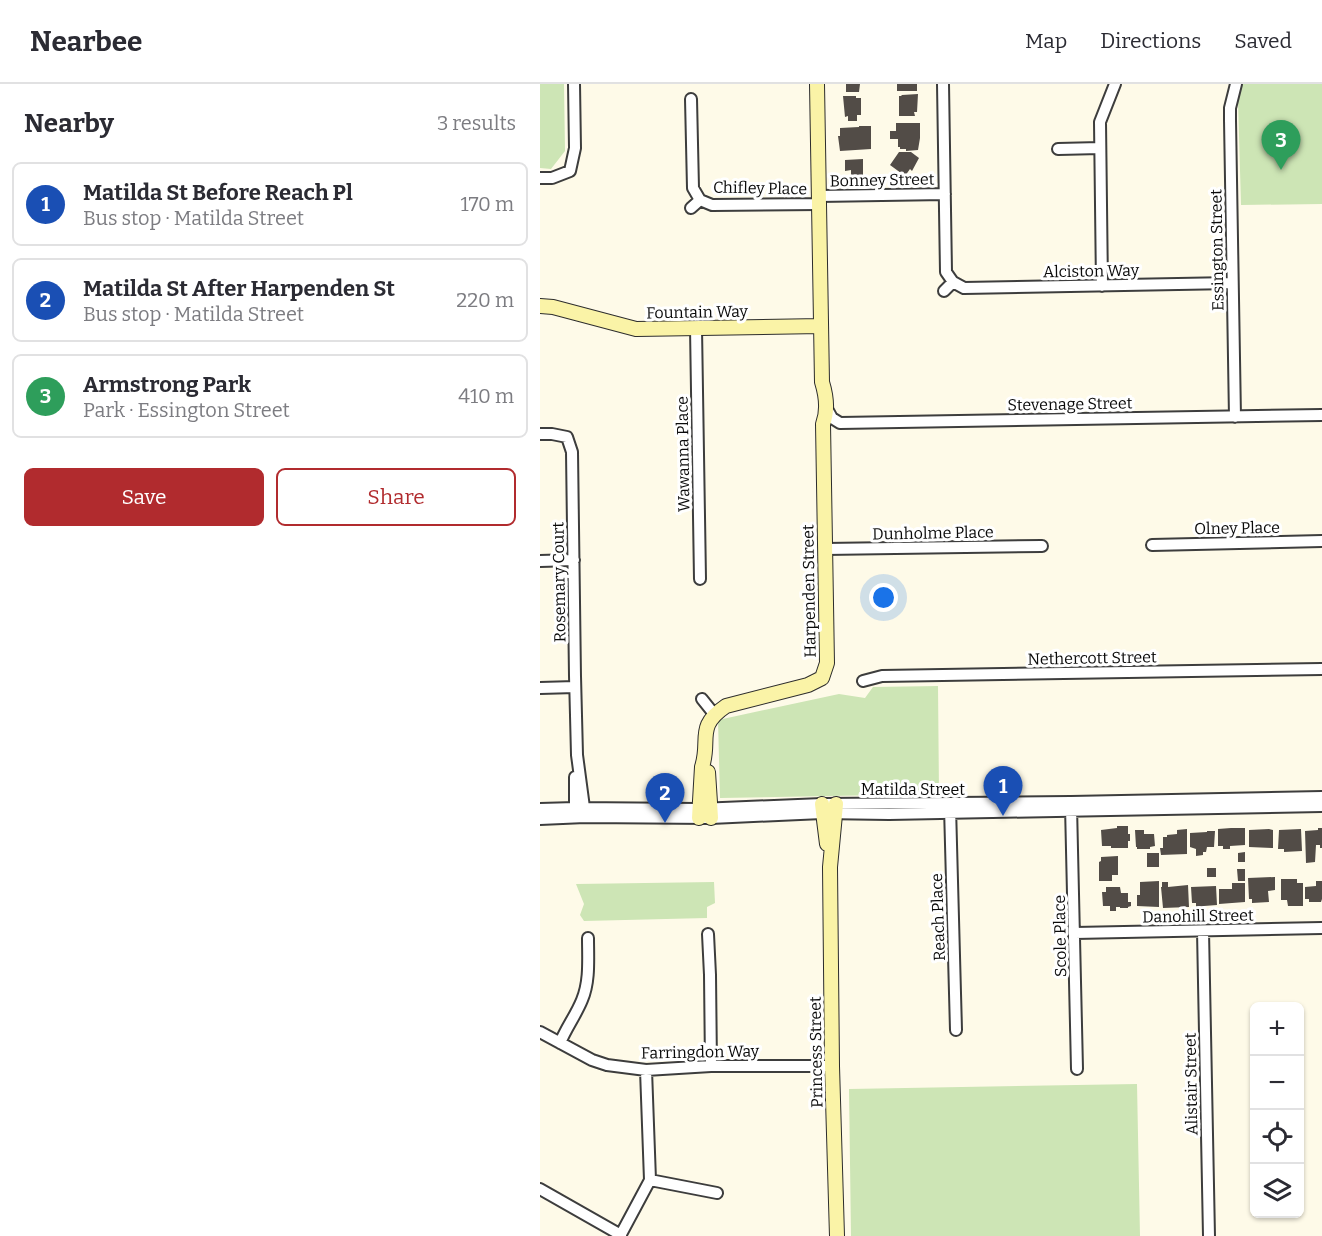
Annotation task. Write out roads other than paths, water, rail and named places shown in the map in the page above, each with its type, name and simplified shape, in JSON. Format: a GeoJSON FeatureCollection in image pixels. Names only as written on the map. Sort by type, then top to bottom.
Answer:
{"type":"FeatureCollection","features":[{"type":"Feature","properties":{"kind":"street"},"geometry":{"type":"LineString","coordinates":[[540,178],[573,175],[574,84]]}},
{"type":"Feature","properties":{"kind":"street","name":"Harpenden Street"},"geometry":{"type":"LineString","coordinates":[[714,714],[726,706],[808,685],[822,678],[827,663],[823,424],[826,407],[822,382],[817,84]]}},
{"type":"Feature","properties":{"kind":"street"},"geometry":{"type":"LineString","coordinates":[[943,84],[946,272],[953,282],[944,291]]}},
{"type":"Feature","properties":{"kind":"street"},"geometry":{"type":"LineString","coordinates":[[1102,285],[1100,122],[1115,84]]}},
{"type":"Feature","properties":{"kind":"street","name":"Essington Street"},"geometry":{"type":"LineString","coordinates":[[1235,417],[1230,108],[1236,84]]}},
{"type":"Feature","properties":{"kind":"street","name":"Chifley Place"},"geometry":{"type":"LineString","coordinates":[[691,99],[693,188],[700,200],[712,206],[819,200]]}},
{"type":"Feature","properties":{"kind":"street"},"geometry":{"type":"LineString","coordinates":[[1058,149],[1100,148]]}},
{"type":"Feature","properties":{"kind":"street","name":"Bonney Street"},"geometry":{"type":"LineString","coordinates":[[819,200],[945,194]]}},
{"type":"Feature","properties":{"kind":"street","name":"Chifley Place"},"geometry":{"type":"LineString","coordinates":[[691,208],[700,200]]}},
{"type":"Feature","properties":{"kind":"street","name":"Alciston Way"},"geometry":{"type":"LineString","coordinates":[[953,282],[964,288],[1232,283]]}},
{"type":"Feature","properties":{"kind":"street","name":"Fountain Way"},"geometry":{"type":"LineString","coordinates":[[540,306],[553,307],[636,329],[821,326]]}},
{"type":"Feature","properties":{"kind":"street","name":"Wawanna Place"},"geometry":{"type":"LineString","coordinates":[[696,328],[700,579]]}},
{"type":"Feature","properties":{"kind":"street","name":"Harpenden Street"},"geometry":{"type":"LineString","coordinates":[[822,382],[818,391],[819,417],[823,424]]}},
{"type":"Feature","properties":{"kind":"street","name":"Stevenage Street"},"geometry":{"type":"LineString","coordinates":[[826,407],[832,418],[840,423],[1322,415]]}},
{"type":"Feature","properties":{"kind":"street","name":"Rosemary Court"},"geometry":{"type":"LineString","coordinates":[[540,434],[567,436],[572,452],[578,755],[574,783],[580,813]]}},
{"type":"Feature","properties":{"kind":"street","name":"Olney Place"},"geometry":{"type":"LineString","coordinates":[[1152,545],[1322,541]]}},
{"type":"Feature","properties":{"kind":"street","name":"Dunholme Place"},"geometry":{"type":"LineString","coordinates":[[825,549],[1042,546]]}},
{"type":"Feature","properties":{"kind":"street"},"geometry":{"type":"LineString","coordinates":[[540,561],[574,560]]}},
{"type":"Feature","properties":{"kind":"street","name":"Nethercott Street"},"geometry":{"type":"LineString","coordinates":[[863,681],[882,676],[1322,669]]}},
{"type":"Feature","properties":{"kind":"street"},"geometry":{"type":"LineString","coordinates":[[540,688],[575,687]]}},
{"type":"Feature","properties":{"kind":"street"},"geometry":{"type":"LineString","coordinates":[[702,699],[714,714],[708,724],[705,737],[705,759],[702,767],[705,813]]}},
{"type":"Feature","properties":{"kind":"street","name":"Matilda Street"},"geometry":{"type":"LineString","coordinates":[[1071,807],[1322,797]]}},
{"type":"Feature","properties":{"kind":"street","name":"Matilda Street"},"geometry":{"type":"LineString","coordinates":[[540,809],[580,813],[705,813],[829,809],[1322,806]]}},
{"type":"Feature","properties":{"kind":"street","name":"Scole Place"},"geometry":{"type":"LineString","coordinates":[[1071,807],[1077,1069]]}},
{"type":"Feature","properties":{"kind":"street","name":"Reach Place"},"geometry":{"type":"LineString","coordinates":[[950,808],[956,1029]]}},
{"type":"Feature","properties":{"kind":"street","name":"Princess Street"},"geometry":{"type":"LineString","coordinates":[[829,809],[832,1066],[837,1236]]}},
{"type":"Feature","properties":{"kind":"street","name":"Matilda Street"},"geometry":{"type":"LineString","coordinates":[[540,819],[580,813]]}},
{"type":"Feature","properties":{"kind":"street","name":"Danohill Street"},"geometry":{"type":"LineString","coordinates":[[1075,933],[1322,928]]}},
{"type":"Feature","properties":{"kind":"street","name":"Alistair Street"},"geometry":{"type":"LineString","coordinates":[[1203,931],[1209,1236]]}},
{"type":"Feature","properties":{"kind":"street"},"geometry":{"type":"LineString","coordinates":[[708,934],[711,1066]]}},
{"type":"Feature","properties":{"kind":"street"},"geometry":{"type":"LineString","coordinates":[[560,1043],[585,993],[588,938]]}},
{"type":"Feature","properties":{"kind":"street","name":"Farringdon Way"},"geometry":{"type":"LineString","coordinates":[[540,1032],[592,1060],[607,1065],[646,1070],[711,1066],[832,1066]]}},
{"type":"Feature","properties":{"kind":"street"},"geometry":{"type":"LineString","coordinates":[[540,1189],[621,1236],[650,1180],[646,1070]]}},
{"type":"Feature","properties":{"kind":"street"},"geometry":{"type":"LineString","coordinates":[[650,1180],[717,1193]]}},
{"type":"Feature","properties":{"kind":"place","name":"Armstrong Park"},"geometry":{"type":"Point","coordinates":[1281,170]}},
{"type":"Feature","properties":{"kind":"place","name":"Matilda St Before Reach Pl"},"geometry":{"type":"Point","coordinates":[1003,816]}},
{"type":"Feature","properties":{"kind":"place","name":"Matilda St After Harpenden St"},"geometry":{"type":"Point","coordinates":[665,823]}}]}
